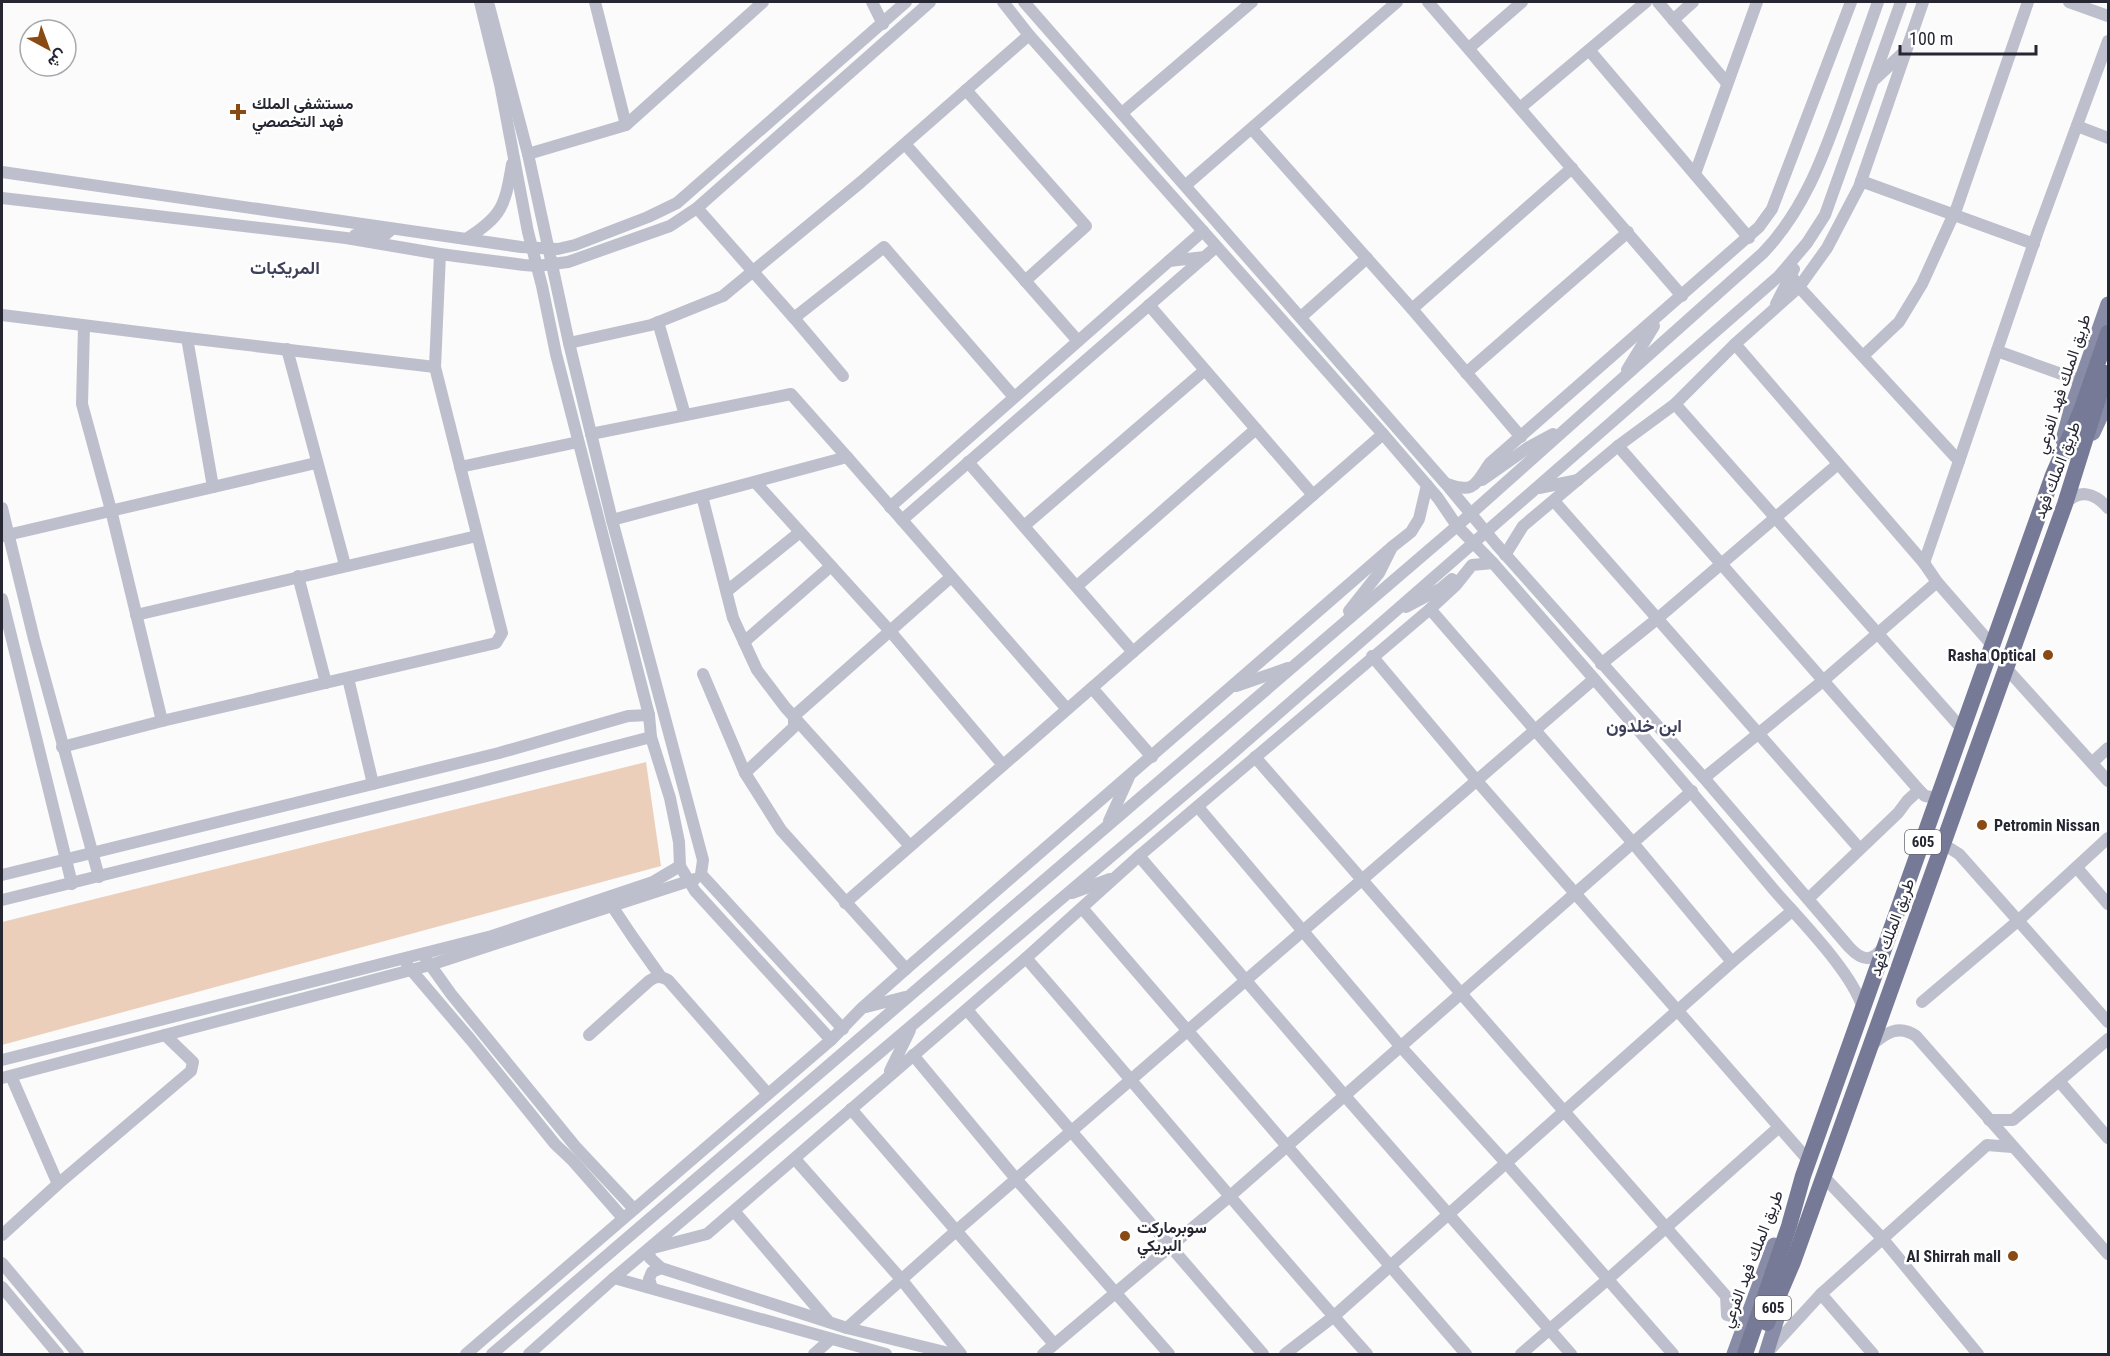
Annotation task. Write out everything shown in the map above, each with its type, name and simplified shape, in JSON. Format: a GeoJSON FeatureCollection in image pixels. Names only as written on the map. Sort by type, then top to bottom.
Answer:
{"type":"FeatureCollection","features":[{"type":"Feature","properties":{"kind":"highway","name":"طريق الملك فهد"},"geometry":{"type":"LineString","coordinates":[[1745,1354],[1790,1226],[1806,1168],[1992,645],[2053,475],[2081,411],[2109,333]]}},
{"type":"Feature","properties":{"kind":"highway","name":"طريق الملك فهد"},"geometry":{"type":"LineString","coordinates":[[1764,1354],[1792,1263],[2065,504],[2109,366]]}},
{"type":"Feature","properties":{"kind":"main road","name":"طريق الملك فهد الفرعي"},"geometry":{"type":"LineString","coordinates":[[2053,475],[2071,410],[2109,304]]}},
{"type":"Feature","properties":{"kind":"main road"},"geometry":{"type":"LineString","coordinates":[[2079,463],[2109,400]]}},
{"type":"Feature","properties":{"kind":"main road","name":"طريق الملك فهد الفرعي"},"geometry":{"type":"LineString","coordinates":[[1734,1354],[1806,1168]]}},
{"type":"Feature","properties":{"kind":"street"},"geometry":{"type":"LineString","coordinates":[[480,2],[500,84],[513,157],[556,354],[649,715],[651,737],[670,798],[679,842],[680,866],[688,882],[831,1040]]}},
{"type":"Feature","properties":{"kind":"street"},"geometry":{"type":"LineString","coordinates":[[488,2],[528,153],[547,249],[612,520],[703,860],[701,874]]}},
{"type":"Feature","properties":{"kind":"street"},"geometry":{"type":"LineString","coordinates":[[595,2],[626,126]]}},
{"type":"Feature","properties":{"kind":"street"},"geometry":{"type":"LineString","coordinates":[[528,153],[626,126],[763,2]]}},
{"type":"Feature","properties":{"kind":"street"},"geometry":{"type":"LineString","coordinates":[[872,2],[883,24]]}},
{"type":"Feature","properties":{"kind":"street"},"geometry":{"type":"LineString","coordinates":[[2,172],[466,239],[532,248],[558,249],[575,245],[648,217],[677,203],[906,2]]}},
{"type":"Feature","properties":{"kind":"street"},"geometry":{"type":"LineString","coordinates":[[2,198],[346,238],[440,254],[537,266],[568,262],[670,226],[697,208],[930,2]]}},
{"type":"Feature","properties":{"kind":"street"},"geometry":{"type":"LineString","coordinates":[[1003,2],[1029,35],[1383,434],[1427,485],[1457,526],[1493,563],[1692,791],[1834,960],[1860,998],[1863,1009]]}},
{"type":"Feature","properties":{"kind":"street"},"geometry":{"type":"LineString","coordinates":[[1024,2],[1446,483],[1505,555],[1704,778],[1857,956],[1868,958],[1877,954],[1888,940]]}},
{"type":"Feature","properties":{"kind":"street"},"geometry":{"type":"LineString","coordinates":[[1122,113],[1252,2]]}},
{"type":"Feature","properties":{"kind":"street"},"geometry":{"type":"LineString","coordinates":[[1186,185],[1397,2]]}},
{"type":"Feature","properties":{"kind":"street"},"geometry":{"type":"LineString","coordinates":[[1428,2],[1682,296]]}},
{"type":"Feature","properties":{"kind":"street"},"geometry":{"type":"LineString","coordinates":[[1469,48],[1522,2]]}},
{"type":"Feature","properties":{"kind":"street"},"geometry":{"type":"LineString","coordinates":[[1520,108],[1646,2]]}},
{"type":"Feature","properties":{"kind":"street"},"geometry":{"type":"LineString","coordinates":[[1658,2],[1727,83]]}},
{"type":"Feature","properties":{"kind":"street"},"geometry":{"type":"LineString","coordinates":[[1673,20],[1693,2]]}},
{"type":"Feature","properties":{"kind":"street"},"geometry":{"type":"LineString","coordinates":[[1695,174],[1757,2]]}},
{"type":"Feature","properties":{"kind":"street"},"geometry":{"type":"LineString","coordinates":[[492,1354],[1457,526],[1696,315],[1779,237],[1809,188],[1824,154],[1878,2]]}},
{"type":"Feature","properties":{"kind":"street"},"geometry":{"type":"LineString","coordinates":[[1771,313],[1829,206],[1901,2]]}},
{"type":"Feature","properties":{"kind":"street"},"geometry":{"type":"LineString","coordinates":[[1505,555],[1523,526],[1618,446],[1675,404],[1735,344],[1799,287],[1827,249],[1861,181],[1923,2]]}},
{"type":"Feature","properties":{"kind":"street"},"geometry":{"type":"LineString","coordinates":[[1863,356],[1899,322],[1922,284],[1953,215],[2028,2]]}},
{"type":"Feature","properties":{"kind":"street"},"geometry":{"type":"LineString","coordinates":[[2069,2],[2109,16]]}},
{"type":"Feature","properties":{"kind":"street"},"geometry":{"type":"LineString","coordinates":[[1473,487],[1490,463],[1749,238],[1772,209],[1852,4]]}},
{"type":"Feature","properties":{"kind":"street"},"geometry":{"type":"LineString","coordinates":[[569,343],[658,322],[723,296],[905,144],[1029,35]]}},
{"type":"Feature","properties":{"kind":"street"},"geometry":{"type":"LineString","coordinates":[[1924,563],[2034,244],[2109,41]]}},
{"type":"Feature","properties":{"kind":"street"},"geometry":{"type":"LineString","coordinates":[[1589,50],[1749,238]]}},
{"type":"Feature","properties":{"kind":"street"},"geometry":{"type":"LineString","coordinates":[[1872,81],[1906,50]]}},
{"type":"Feature","properties":{"kind":"street"},"geometry":{"type":"LineString","coordinates":[[966,90],[1086,226],[1024,281]]}},
{"type":"Feature","properties":{"kind":"street"},"geometry":{"type":"LineString","coordinates":[[2077,126],[2109,138]]}},
{"type":"Feature","properties":{"kind":"street"},"geometry":{"type":"LineString","coordinates":[[1252,129],[1412,309],[1521,437]]}},
{"type":"Feature","properties":{"kind":"street"},"geometry":{"type":"LineString","coordinates":[[905,144],[1078,341]]}},
{"type":"Feature","properties":{"kind":"street"},"geometry":{"type":"LineString","coordinates":[[466,239],[488,224],[506,201],[513,157]]}},
{"type":"Feature","properties":{"kind":"street"},"geometry":{"type":"LineString","coordinates":[[1412,309],[1572,168]]}},
{"type":"Feature","properties":{"kind":"street"},"geometry":{"type":"LineString","coordinates":[[1861,181],[2034,244]]}},
{"type":"Feature","properties":{"kind":"street"},"geometry":{"type":"LineString","coordinates":[[697,208],[843,376]]}},
{"type":"Feature","properties":{"kind":"street"},"geometry":{"type":"LineString","coordinates":[[346,238],[360,234],[385,235],[392,228]]}},
{"type":"Feature","properties":{"kind":"street"},"geometry":{"type":"LineString","coordinates":[[890,507],[1203,231]]}},
{"type":"Feature","properties":{"kind":"street"},"geometry":{"type":"LineString","coordinates":[[1466,373],[1628,232]]}},
{"type":"Feature","properties":{"kind":"street"},"geometry":{"type":"LineString","coordinates":[[529,1354],[614,1278],[1217,767],[1538,488],[1779,276],[1807,243]]}},
{"type":"Feature","properties":{"kind":"street"},"geometry":{"type":"LineString","coordinates":[[794,318],[884,247],[1014,397]]}},
{"type":"Feature","properties":{"kind":"street"},"geometry":{"type":"LineString","coordinates":[[902,520],[1216,247]]}},
{"type":"Feature","properties":{"kind":"street"},"geometry":{"type":"LineString","coordinates":[[62,747],[162,721],[496,643],[502,633],[435,367],[440,254]]}},
{"type":"Feature","properties":{"kind":"street"},"geometry":{"type":"LineString","coordinates":[[1169,261],[1205,257]]}},
{"type":"Feature","properties":{"kind":"street"},"geometry":{"type":"LineString","coordinates":[[1301,317],[1367,258]]}},
{"type":"Feature","properties":{"kind":"street"},"geometry":{"type":"LineString","coordinates":[[1791,275],[1799,287],[1959,460]]}},
{"type":"Feature","properties":{"kind":"street"},"geometry":{"type":"LineString","coordinates":[[1149,305],[1313,495]]}},
{"type":"Feature","properties":{"kind":"street"},"geometry":{"type":"LineString","coordinates":[[1620,381],[1661,314]]}},
{"type":"Feature","properties":{"kind":"street"},"geometry":{"type":"LineString","coordinates":[[2,315],[435,367]]}},
{"type":"Feature","properties":{"kind":"street"},"geometry":{"type":"LineString","coordinates":[[658,322],[685,415]]}},
{"type":"Feature","properties":{"kind":"street"},"geometry":{"type":"LineString","coordinates":[[84,326],[82,404],[111,510],[162,721]]}},
{"type":"Feature","properties":{"kind":"street"},"geometry":{"type":"LineString","coordinates":[[187,338],[213,486]]}},
{"type":"Feature","properties":{"kind":"street"},"geometry":{"type":"LineString","coordinates":[[1735,344],[1992,645]]}},
{"type":"Feature","properties":{"kind":"street"},"geometry":{"type":"LineString","coordinates":[[287,349],[345,565]]}},
{"type":"Feature","properties":{"kind":"street"},"geometry":{"type":"LineString","coordinates":[[1997,351],[2081,381]]}},
{"type":"Feature","properties":{"kind":"street"},"geometry":{"type":"LineString","coordinates":[[1024,526],[1205,370]]}},
{"type":"Feature","properties":{"kind":"street"},"geometry":{"type":"LineString","coordinates":[[591,434],[791,394],[1067,709]]}},
{"type":"Feature","properties":{"kind":"street"},"geometry":{"type":"LineString","coordinates":[[1675,404],[1963,730]]}},
{"type":"Feature","properties":{"kind":"street"},"geometry":{"type":"LineString","coordinates":[[1446,483],[1462,490],[1473,487],[1529,447],[1578,419]]}},
{"type":"Feature","properties":{"kind":"street"},"geometry":{"type":"LineString","coordinates":[[1077,586],[1256,429]]}},
{"type":"Feature","properties":{"kind":"street"},"geometry":{"type":"LineString","coordinates":[[845,903],[1383,434]]}},
{"type":"Feature","properties":{"kind":"street"},"geometry":{"type":"LineString","coordinates":[[460,467],[578,442]]}},
{"type":"Feature","properties":{"kind":"street"},"geometry":{"type":"LineString","coordinates":[[1618,446],[1919,790],[1925,796],[1938,798]]}},
{"type":"Feature","properties":{"kind":"street"},"geometry":{"type":"LineString","coordinates":[[612,520],[847,457]]}},
{"type":"Feature","properties":{"kind":"street"},"geometry":{"type":"LineString","coordinates":[[968,462],[1133,652]]}},
{"type":"Feature","properties":{"kind":"street"},"geometry":{"type":"LineString","coordinates":[[5,535],[316,463]]}},
{"type":"Feature","properties":{"kind":"street"},"geometry":{"type":"LineString","coordinates":[[1601,664],[1839,464]]}},
{"type":"Feature","properties":{"kind":"street"},"geometry":{"type":"LineString","coordinates":[[1538,488],[1578,480]]}},
{"type":"Feature","properties":{"kind":"street"},"geometry":{"type":"LineString","coordinates":[[755,482],[890,631],[1003,765]]}},
{"type":"Feature","properties":{"kind":"street"},"geometry":{"type":"LineString","coordinates":[[466,1354],[831,1040],[862,1008],[906,969],[1411,532],[1419,519],[1427,485]]}},
{"type":"Feature","properties":{"kind":"street"},"geometry":{"type":"LineString","coordinates":[[2065,504],[2076,495],[2081,494],[2097,498],[2106,505]]}},
{"type":"Feature","properties":{"kind":"street"},"geometry":{"type":"LineString","coordinates":[[702,496],[734,618],[757,670],[794,716],[910,846]]}},
{"type":"Feature","properties":{"kind":"street"},"geometry":{"type":"LineString","coordinates":[[1554,501],[1859,849]]}},
{"type":"Feature","properties":{"kind":"street"},"geometry":{"type":"LineString","coordinates":[[2,508],[5,535],[99,877]]}},
{"type":"Feature","properties":{"kind":"street"},"geometry":{"type":"LineString","coordinates":[[726,591],[800,532]]}},
{"type":"Feature","properties":{"kind":"street"},"geometry":{"type":"LineString","coordinates":[[136,615],[477,536]]}},
{"type":"Feature","properties":{"kind":"street"},"geometry":{"type":"LineString","coordinates":[[1332,633],[1379,573],[1392,547]]}},
{"type":"Feature","properties":{"kind":"street"},"geometry":{"type":"LineString","coordinates":[[1384,620],[1440,589],[1472,565],[1493,563]]}},
{"type":"Feature","properties":{"kind":"street"},"geometry":{"type":"LineString","coordinates":[[649,1249],[707,1234],[967,1010],[1139,856],[1430,609],[1456,585],[1472,565]]}},
{"type":"Feature","properties":{"kind":"street"},"geometry":{"type":"LineString","coordinates":[[744,642],[831,566]]}},
{"type":"Feature","properties":{"kind":"street"},"geometry":{"type":"LineString","coordinates":[[298,576],[326,683]]}},
{"type":"Feature","properties":{"kind":"street"},"geometry":{"type":"LineString","coordinates":[[745,773],[794,727],[794,716],[951,576]]}},
{"type":"Feature","properties":{"kind":"street"},"geometry":{"type":"LineString","coordinates":[[1704,778],[1760,735],[1937,582]]}},
{"type":"Feature","properties":{"kind":"street"},"geometry":{"type":"LineString","coordinates":[[2,599],[8,652],[72,884]]}},
{"type":"Feature","properties":{"kind":"street"},"geometry":{"type":"LineString","coordinates":[[1430,609],[1633,843],[1732,962]]}},
{"type":"Feature","properties":{"kind":"street"},"geometry":{"type":"LineString","coordinates":[[1372,656],[1477,781],[1779,1127],[1806,1168]]}},
{"type":"Feature","properties":{"kind":"street"},"geometry":{"type":"LineString","coordinates":[[1228,689],[1294,665]]}},
{"type":"Feature","properties":{"kind":"street"},"geometry":{"type":"LineString","coordinates":[[2006,668],[2109,781]]}},
{"type":"Feature","properties":{"kind":"street"},"geometry":{"type":"LineString","coordinates":[[1311,709],[1328,669]]}},
{"type":"Feature","properties":{"kind":"street"},"geometry":{"type":"LineString","coordinates":[[703,674],[745,773],[781,830],[906,969]]}},
{"type":"Feature","properties":{"kind":"street"},"geometry":{"type":"LineString","coordinates":[[348,678],[373,784]]}},
{"type":"Feature","properties":{"kind":"street"},"geometry":{"type":"LineString","coordinates":[[847,1328],[1594,679]]}},
{"type":"Feature","properties":{"kind":"street"},"geometry":{"type":"LineString","coordinates":[[1092,688],[1152,757]]}},
{"type":"Feature","properties":{"kind":"street"},"geometry":{"type":"LineString","coordinates":[[2,875],[500,753],[628,717],[649,715]]}},
{"type":"Feature","properties":{"kind":"street"},"geometry":{"type":"LineString","coordinates":[[2,900],[651,737]]}},
{"type":"Feature","properties":{"kind":"street"},"geometry":{"type":"LineString","coordinates":[[2093,762],[2109,748]]}},
{"type":"Feature","properties":{"kind":"street"},"geometry":{"type":"LineString","coordinates":[[1255,757],[1725,1296],[1727,1315],[1746,1320]]}},
{"type":"Feature","properties":{"kind":"street"},"geometry":{"type":"LineString","coordinates":[[1107,826],[1131,773]]}},
{"type":"Feature","properties":{"kind":"street"},"geometry":{"type":"LineString","coordinates":[[1808,899],[1919,790]]}},
{"type":"Feature","properties":{"kind":"street"},"geometry":{"type":"LineString","coordinates":[[1043,1354],[1288,1146],[1692,791]]}},
{"type":"Feature","properties":{"kind":"street"},"geometry":{"type":"LineString","coordinates":[[1198,807],[1401,1047],[1673,1354]]}},
{"type":"Feature","properties":{"kind":"street"},"geometry":{"type":"LineString","coordinates":[[1922,1002],[2019,920],[2109,838]]}},
{"type":"Feature","properties":{"kind":"street"},"geometry":{"type":"LineString","coordinates":[[1943,844],[1959,854],[2109,1022]]}},
{"type":"Feature","properties":{"kind":"street"},"geometry":{"type":"LineString","coordinates":[[1139,856],[1448,1215],[1571,1354]]}},
{"type":"Feature","properties":{"kind":"street"},"geometry":{"type":"LineString","coordinates":[[2,1060],[492,936],[653,882],[680,866]]}},
{"type":"Feature","properties":{"kind":"street"},"geometry":{"type":"LineString","coordinates":[[2077,868],[2109,904]]}},
{"type":"Feature","properties":{"kind":"street"},"geometry":{"type":"LineString","coordinates":[[58,1184],[6,1077],[430,965],[688,882],[701,874]]}},
{"type":"Feature","properties":{"kind":"street"},"geometry":{"type":"LineString","coordinates":[[701,874],[843,1029]]}},
{"type":"Feature","properties":{"kind":"street"},"geometry":{"type":"LineString","coordinates":[[1066,895],[1115,877]]}},
{"type":"Feature","properties":{"kind":"street"},"geometry":{"type":"LineString","coordinates":[[612,906],[661,977]]}},
{"type":"Feature","properties":{"kind":"street"},"geometry":{"type":"LineString","coordinates":[[1082,908],[1466,1354]]}},
{"type":"Feature","properties":{"kind":"street"},"geometry":{"type":"LineString","coordinates":[[1285,1354],[1333,1317],[1792,911]]}},
{"type":"Feature","properties":{"kind":"street"},"geometry":{"type":"LineString","coordinates":[[1834,960],[1846,962],[1851,957],[1849,947]]}},
{"type":"Feature","properties":{"kind":"street"},"geometry":{"type":"LineString","coordinates":[[423,954],[451,994],[576,1146],[634,1209]]}},
{"type":"Feature","properties":{"kind":"street"},"geometry":{"type":"LineString","coordinates":[[1026,958],[1132,1079],[1229,1197],[1367,1354]]}},
{"type":"Feature","properties":{"kind":"street"},"geometry":{"type":"LineString","coordinates":[[402,959],[555,1144],[573,1161],[622,1218]]}},
{"type":"Feature","properties":{"kind":"street"},"geometry":{"type":"LineString","coordinates":[[589,1035],[649,981],[654,977],[661,977],[668,980],[768,1094]]}},
{"type":"Feature","properties":{"kind":"street"},"geometry":{"type":"LineString","coordinates":[[862,1008],[909,996]]}},
{"type":"Feature","properties":{"kind":"street"},"geometry":{"type":"LineString","coordinates":[[967,1010],[1263,1354]]}},
{"type":"Feature","properties":{"kind":"street"},"geometry":{"type":"LineString","coordinates":[[887,1078],[913,1025]]}},
{"type":"Feature","properties":{"kind":"street"},"geometry":{"type":"LineString","coordinates":[[1871,1046],[1888,1032],[1903,1029],[1916,1036],[2109,1254]]}},
{"type":"Feature","properties":{"kind":"street"},"geometry":{"type":"LineString","coordinates":[[2,1235],[190,1071],[192,1062],[165,1035]]}},
{"type":"Feature","properties":{"kind":"street"},"geometry":{"type":"LineString","coordinates":[[1989,1120],[2013,1120],[2109,1039]]}},
{"type":"Feature","properties":{"kind":"street"},"geometry":{"type":"LineString","coordinates":[[913,1055],[1016,1179],[1169,1354]]}},
{"type":"Feature","properties":{"kind":"street"},"geometry":{"type":"LineString","coordinates":[[2059,1081],[2109,1138]]}},
{"type":"Feature","properties":{"kind":"street"},"geometry":{"type":"LineString","coordinates":[[851,1109],[1054,1344]]}},
{"type":"Feature","properties":{"kind":"street"},"geometry":{"type":"LineString","coordinates":[[1521,1354],[1779,1127]]}},
{"type":"Feature","properties":{"kind":"street"},"geometry":{"type":"LineString","coordinates":[[1764,1354],[1821,1294],[1987,1145],[2012,1147]]}},
{"type":"Feature","properties":{"kind":"street"},"geometry":{"type":"LineString","coordinates":[[795,1159],[901,1279],[961,1354]]}},
{"type":"Feature","properties":{"kind":"street"},"geometry":{"type":"LineString","coordinates":[[1823,1176],[1882,1238],[1978,1354]]}},
{"type":"Feature","properties":{"kind":"street"},"geometry":{"type":"LineString","coordinates":[[734,1211],[830,1323]]}},
{"type":"Feature","properties":{"kind":"street"},"geometry":{"type":"LineString","coordinates":[[597,1240],[637,1230]]}},
{"type":"Feature","properties":{"kind":"street"},"geometry":{"type":"LineString","coordinates":[[649,1249],[650,1258],[661,1268],[830,1323],[953,1354]]}},
{"type":"Feature","properties":{"kind":"street"},"geometry":{"type":"LineString","coordinates":[[2,1263],[78,1354]]}},
{"type":"Feature","properties":{"kind":"street"},"geometry":{"type":"LineString","coordinates":[[652,1288],[649,1279],[652,1272],[661,1268]]}},
{"type":"Feature","properties":{"kind":"street"},"geometry":{"type":"LineString","coordinates":[[614,1278],[886,1354]]}},
{"type":"Feature","properties":{"kind":"street"},"geometry":{"type":"LineString","coordinates":[[2,1287],[53,1353]]}},
{"type":"Feature","properties":{"kind":"street"},"geometry":{"type":"LineString","coordinates":[[1821,1294],[1873,1354]]}},
{"type":"Feature","properties":{"kind":"street"},"geometry":{"type":"LineString","coordinates":[[814,1354],[831,1339]]}},
{"type":"Feature","properties":{"kind":"shaded area"},"geometry":{"type":"Polygon","coordinates":[[[646,762],[661,866],[2,1045],[2,922],[646,762]]]}},
{"type":"Feature","properties":{"kind":"place","name":"مستشفى الملك فهد التخصصي"},"geometry":{"type":"Point","coordinates":[238,112]}},
{"type":"Feature","properties":{"kind":"place","name":"Rasha Optical"},"geometry":{"type":"Point","coordinates":[2048,655]}},
{"type":"Feature","properties":{"kind":"place","name":"Petromin Nissan"},"geometry":{"type":"Point","coordinates":[1982,825]}},
{"type":"Feature","properties":{"kind":"place","name":"سوبرماركت البريكي"},"geometry":{"type":"Point","coordinates":[1125,1236]}},
{"type":"Feature","properties":{"kind":"place","name":"Al Shirrah mall"},"geometry":{"type":"Point","coordinates":[2013,1256]}},
{"type":"Feature","properties":{"kind":"district","name":"المريكبات"},"geometry":{"type":"Point","coordinates":[285,267]}},
{"type":"Feature","properties":{"kind":"district","name":"ابن خلدون"},"geometry":{"type":"Point","coordinates":[1644,725]}}]}
